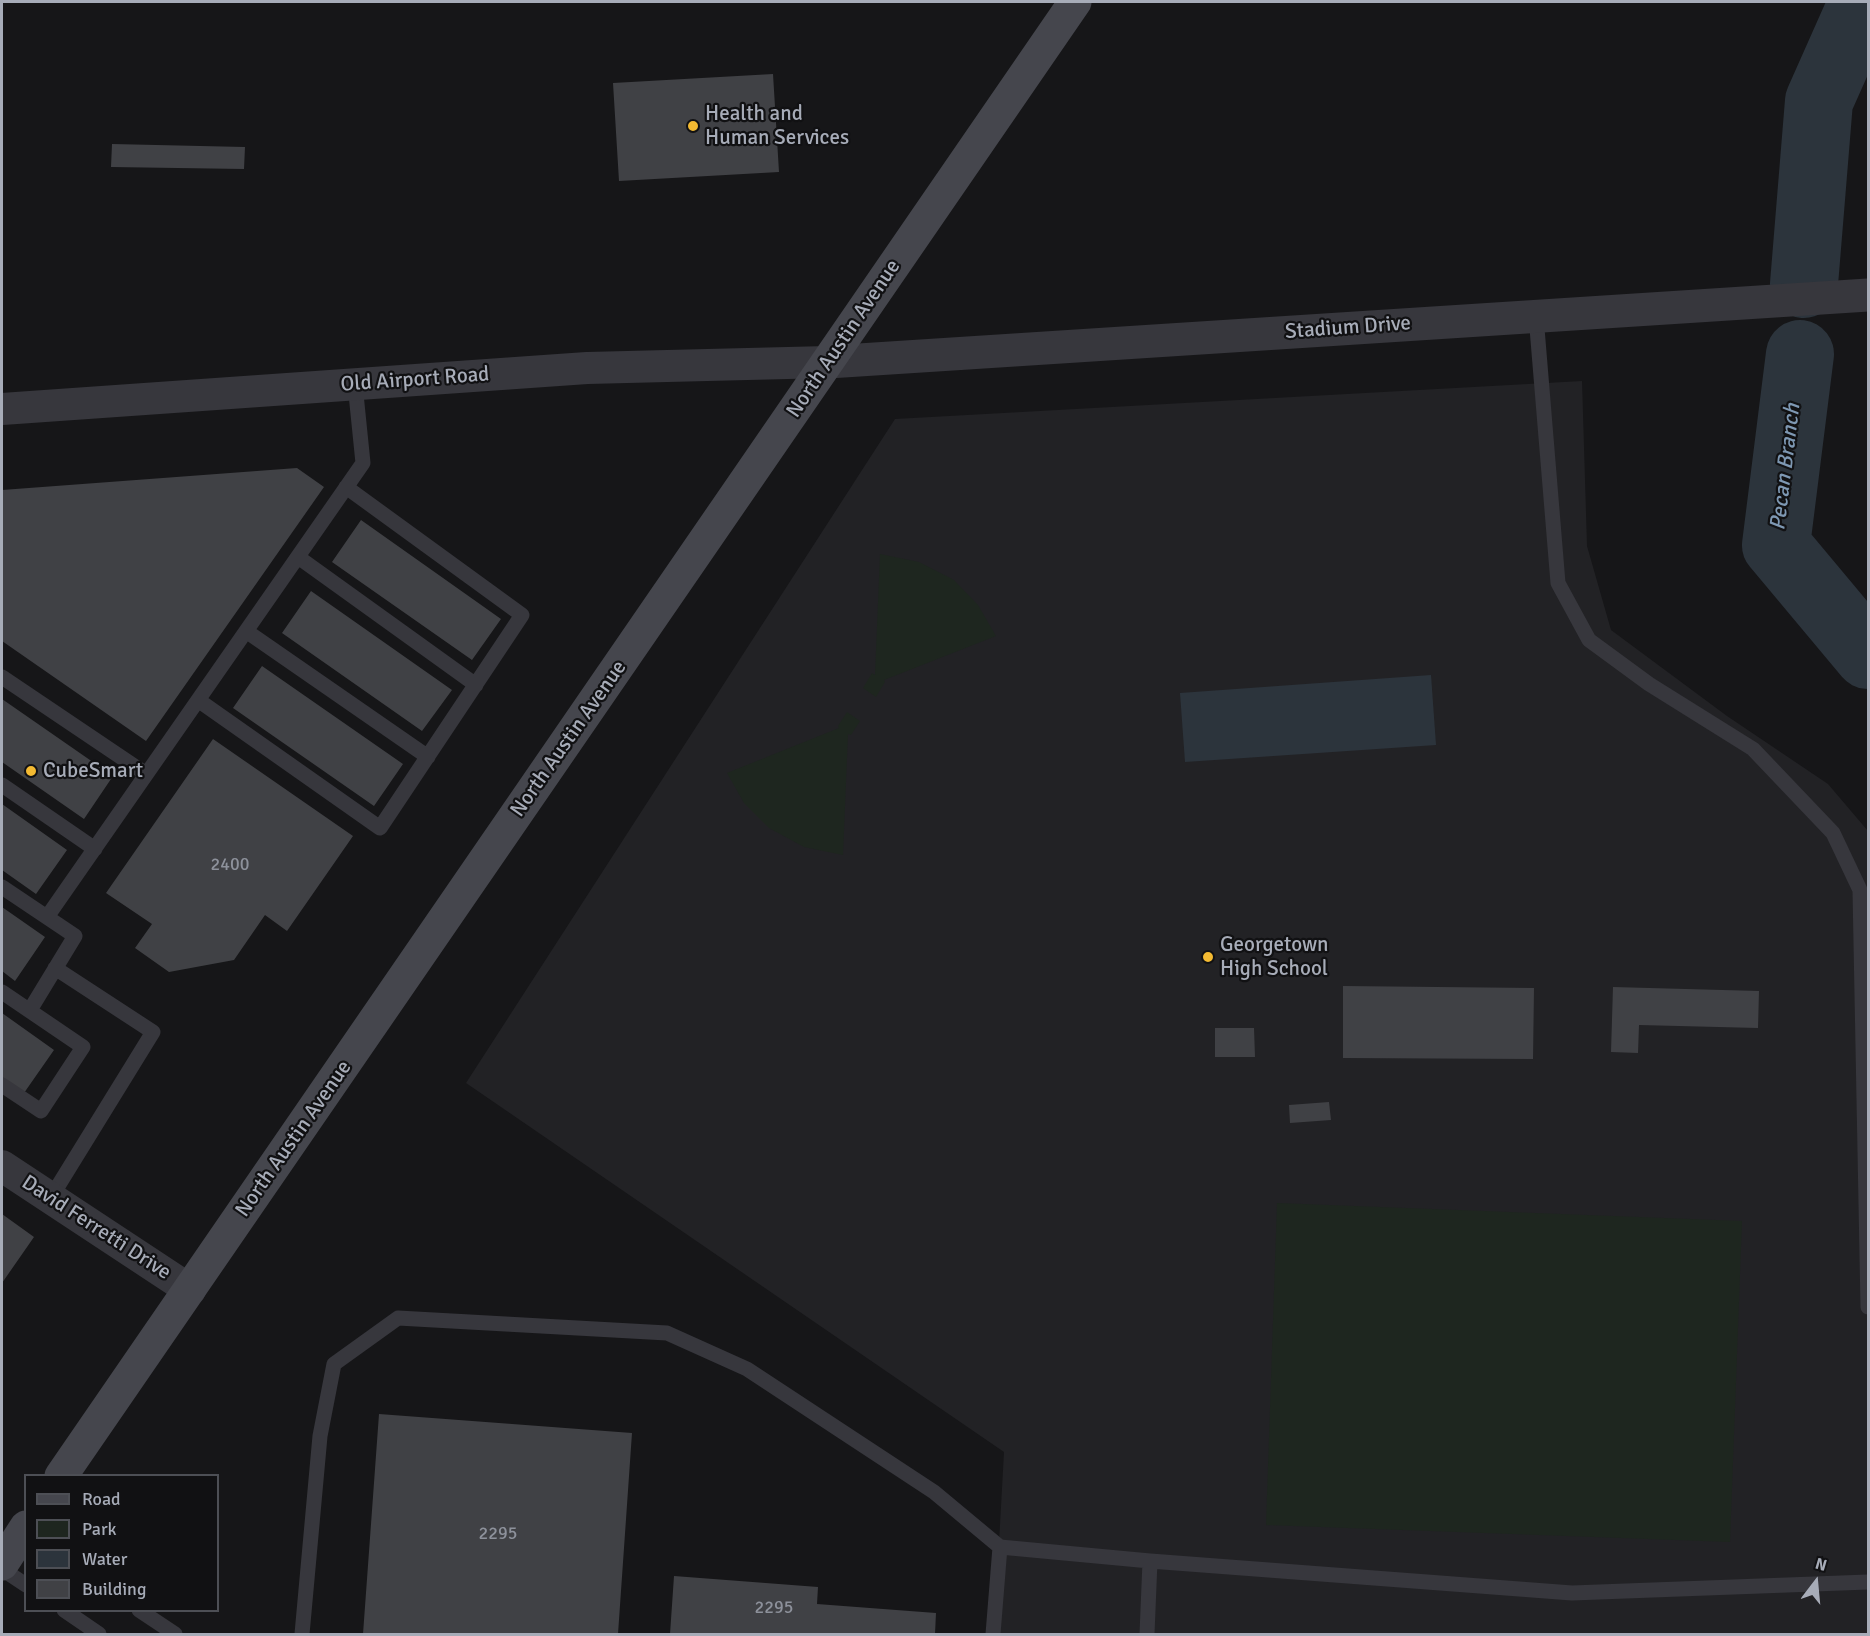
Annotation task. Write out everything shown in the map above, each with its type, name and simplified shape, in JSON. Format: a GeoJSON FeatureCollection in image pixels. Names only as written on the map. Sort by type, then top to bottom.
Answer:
{"type":"FeatureCollection","features":[{"type":"Feature","properties":{"kind":"main road","name":"North Austin Avenue"},"geometry":{"type":"LineString","coordinates":[[62,1474],[1075,2]]}},
{"type":"Feature","properties":{"kind":"main road"},"geometry":{"type":"LineString","coordinates":[[2,1564],[24,1532]]}},
{"type":"Feature","properties":{"kind":"street","name":"Stadium Drive"},"geometry":{"type":"LineString","coordinates":[[828,362],[1869,295]]}},
{"type":"Feature","properties":{"kind":"street","name":"Old Airport Road"},"geometry":{"type":"LineString","coordinates":[[2,409],[587,368],[828,362]]}},
{"type":"Feature","properties":{"kind":"street","name":"David Ferretti Drive"},"geometry":{"type":"LineString","coordinates":[[2,1166],[190,1290]]}},
{"type":"Feature","properties":{"kind":"lane"},"geometry":{"type":"LineString","coordinates":[[1536,316],[1558,583],[1589,640],[1649,684],[1754,749],[1833,833],[1860,890],[1869,1307]]}},
{"type":"Feature","properties":{"kind":"lane"},"geometry":{"type":"LineString","coordinates":[[47,917],[363,463],[355,384]]}},
{"type":"Feature","properties":{"kind":"lane"},"geometry":{"type":"LineString","coordinates":[[198,700],[380,828],[522,615],[346,487]]}},
{"type":"Feature","properties":{"kind":"lane"},"geometry":{"type":"LineString","coordinates":[[298,557],[476,685]]}},
{"type":"Feature","properties":{"kind":"lane"},"geometry":{"type":"LineString","coordinates":[[246,631],[428,757]]}},
{"type":"Feature","properties":{"kind":"lane"},"geometry":{"type":"LineString","coordinates":[[2,676],[146,774]]}},
{"type":"Feature","properties":{"kind":"lane"},"geometry":{"type":"LineString","coordinates":[[2,785],[94,849]]}},
{"type":"Feature","properties":{"kind":"lane"},"geometry":{"type":"LineString","coordinates":[[2,887],[75,936],[30,1010]]}},
{"type":"Feature","properties":{"kind":"lane"},"geometry":{"type":"LineString","coordinates":[[50,1199],[153,1032],[55,968]]}},
{"type":"Feature","properties":{"kind":"lane"},"geometry":{"type":"LineString","coordinates":[[2,992],[83,1047],[41,1111],[2,1085]]}},
{"type":"Feature","properties":{"kind":"lane"},"geometry":{"type":"LineString","coordinates":[[302,1635],[320,1436],[334,1364],[398,1318],[667,1333],[747,1370],[934,1492],[1000,1547],[1150,1561],[1572,1593],[1869,1582]]}},
{"type":"Feature","properties":{"kind":"lane"},"geometry":{"type":"LineString","coordinates":[[993,1635],[1000,1547]]}},
{"type":"Feature","properties":{"kind":"lane"},"geometry":{"type":"LineString","coordinates":[[1147,1635],[1150,1561]]}},
{"type":"Feature","properties":{"kind":"lane"},"geometry":{"type":"LineString","coordinates":[[2,1569],[24,1584]]}},
{"type":"Feature","properties":{"kind":"lane"},"geometry":{"type":"LineString","coordinates":[[65,1612],[99,1635]]}},
{"type":"Feature","properties":{"kind":"lane"},"geometry":{"type":"LineString","coordinates":[[140,1612],[175,1635]]}},
{"type":"Feature","properties":{"kind":"shaded area","name":"Georgetown High School"},"geometry":{"type":"Polygon","coordinates":[[[1582,381],[1587,546],[1611,630],[1727,716],[1828,784],[1868,831],[1868,1634],[994,1634],[1004,1452],[466,1083],[895,419],[1582,381]]]}},
{"type":"Feature","properties":{"kind":"green space"},"geometry":{"type":"Polygon","coordinates":[[[880,554],[919,562],[954,580],[978,605],[996,636],[884,680],[876,697],[863,688],[872,673],[875,675],[880,554]]]}},
{"type":"Feature","properties":{"kind":"green space"},"geometry":{"type":"Polygon","coordinates":[[[847,712],[860,721],[851,735],[848,734],[843,855],[804,847],[769,828],[744,803],[727,773],[839,728],[847,712]]]}},
{"type":"Feature","properties":{"kind":"green space"},"geometry":{"type":"Polygon","coordinates":[[[1277,1203],[1742,1221],[1730,1542],[1266,1525],[1277,1203]]]}},
{"type":"Feature","properties":{"kind":"water"},"geometry":{"type":"Polygon","coordinates":[[[1431,675],[1436,745],[1185,762],[1180,693],[1431,675]]]}},
{"type":"Feature","properties":{"kind":"building"},"geometry":{"type":"Polygon","coordinates":[[[773,74],[779,172],[619,181],[613,83],[773,74]]]}},
{"type":"Feature","properties":{"kind":"building"},"geometry":{"type":"Polygon","coordinates":[[[112,144],[245,147],[244,169],[111,167],[112,144]]]}},
{"type":"Feature","properties":{"kind":"building"},"geometry":{"type":"Polygon","coordinates":[[[297,468],[324,487],[146,741],[2,641],[2,490],[297,468]]]}},
{"type":"Feature","properties":{"kind":"building"},"geometry":{"type":"Polygon","coordinates":[[[361,520],[501,619],[472,660],[332,562],[361,520]]]}},
{"type":"Feature","properties":{"kind":"building"},"geometry":{"type":"Polygon","coordinates":[[[311,591],[452,690],[422,731],[282,633],[311,591]]]}},
{"type":"Feature","properties":{"kind":"building"},"geometry":{"type":"Polygon","coordinates":[[[262,666],[403,764],[374,806],[233,708],[262,666]]]}},
{"type":"Feature","properties":{"kind":"building"},"geometry":{"type":"Polygon","coordinates":[[[2,699],[113,776],[84,819],[2,762],[2,699]]]}},
{"type":"Feature","properties":{"kind":"building"},"geometry":{"type":"Polygon","coordinates":[[[213,739],[353,836],[287,931],[265,915],[234,960],[169,972],[135,948],[152,924],[106,893],[213,739]]]}},
{"type":"Feature","properties":{"kind":"building"},"geometry":{"type":"Polygon","coordinates":[[[2,804],[67,850],[36,894],[2,870],[2,804]]]}},
{"type":"Feature","properties":{"kind":"building"},"geometry":{"type":"Polygon","coordinates":[[[2,907],[45,937],[15,981],[2,971],[2,907]]]}},
{"type":"Feature","properties":{"kind":"building"},"geometry":{"type":"Polygon","coordinates":[[[1343,986],[1534,988],[1533,1059],[1343,1058],[1343,986]]]}},
{"type":"Feature","properties":{"kind":"building"},"geometry":{"type":"Polygon","coordinates":[[[1613,987],[1759,991],[1758,1028],[1639,1025],[1638,1053],[1611,1052],[1613,987]]]}},
{"type":"Feature","properties":{"kind":"building"},"geometry":{"type":"Polygon","coordinates":[[[2,1013],[54,1050],[24,1093],[2,1077],[2,1013]]]}},
{"type":"Feature","properties":{"kind":"building"},"geometry":{"type":"Polygon","coordinates":[[[1215,1028],[1254,1028],[1255,1057],[1215,1057],[1215,1028]]]}},
{"type":"Feature","properties":{"kind":"building"},"geometry":{"type":"Polygon","coordinates":[[[1329,1102],[1331,1120],[1290,1123],[1289,1105],[1329,1102]]]}},
{"type":"Feature","properties":{"kind":"building"},"geometry":{"type":"Polygon","coordinates":[[[2,1214],[34,1237],[2,1283],[2,1214]]]}},
{"type":"Feature","properties":{"kind":"building"},"geometry":{"type":"Polygon","coordinates":[[[379,1414],[632,1433],[618,1634],[363,1634],[379,1414]]]}},
{"type":"Feature","properties":{"kind":"building"},"geometry":{"type":"Polygon","coordinates":[[[674,1576],[818,1587],[817,1604],[936,1613],[935,1634],[670,1634],[674,1576]]]}},
{"type":"Feature","properties":{"kind":"waterway","name":"Pecan Branch"},"geometry":{"type":"LineString","coordinates":[[1804,284],[1819,101],[1863,2]]}},
{"type":"Feature","properties":{"kind":"waterway","name":"Pecan Branch"},"geometry":{"type":"LineString","coordinates":[[1800,354],[1776,545],[1868,655]]}},
{"type":"Feature","properties":{"kind":"place","name":"Health and Human Services"},"geometry":{"type":"Point","coordinates":[693,126]}},
{"type":"Feature","properties":{"kind":"place","name":"CubeSmart"},"geometry":{"type":"Point","coordinates":[31,771]}},
{"type":"Feature","properties":{"kind":"place","name":"Georgetown High School"},"geometry":{"type":"Point","coordinates":[1208,957]}}]}
